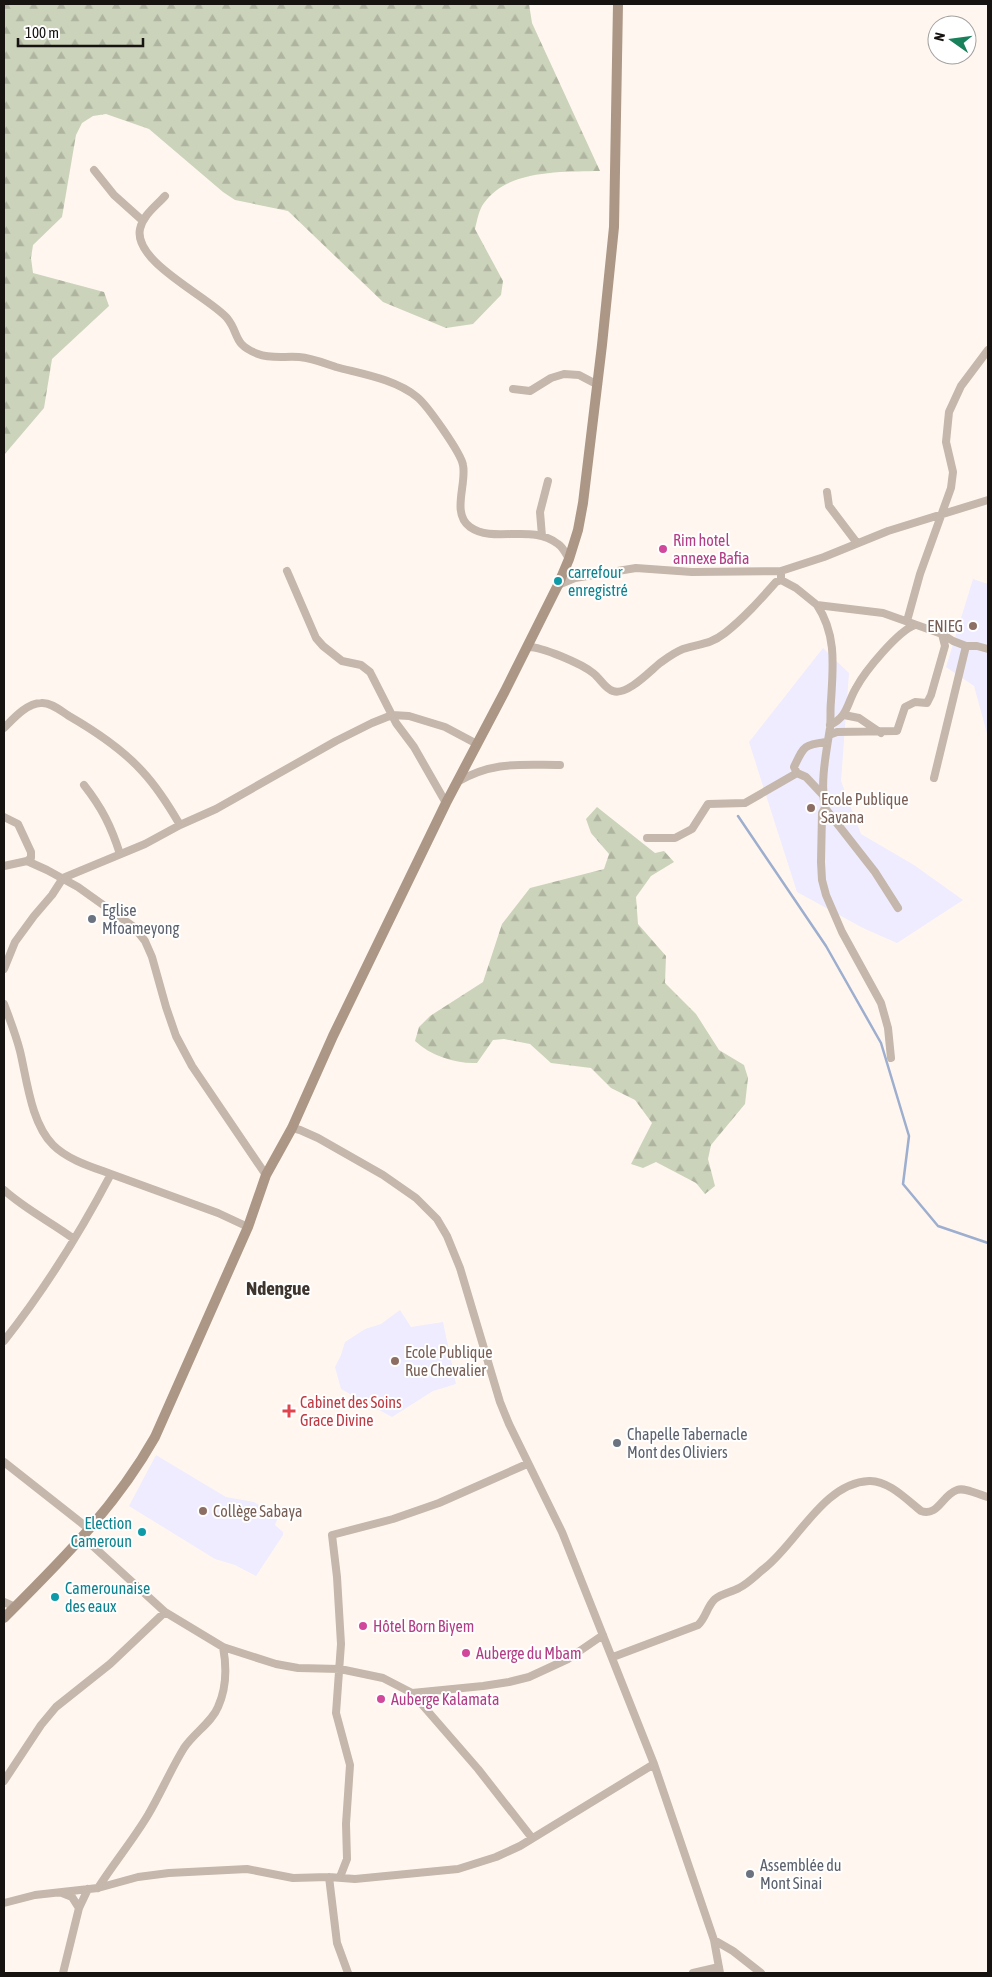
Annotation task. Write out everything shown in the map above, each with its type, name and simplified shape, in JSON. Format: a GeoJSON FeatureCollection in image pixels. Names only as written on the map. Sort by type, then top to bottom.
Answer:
{"type":"FeatureCollection","features":[{"type":"Feature","properties":{"kind":"main road"},"geometry":{"type":"LineString","coordinates":[[4,1618],[86,1533],[122,1490],[155,1437],[248,1227],[266,1175],[292,1128],[333,1036],[446,803],[527,647],[569,559],[578,530],[583,503],[598,385],[614,227],[618,4]]}},
{"type":"Feature","properties":{"kind":"street"},"geometry":{"type":"LineString","coordinates":[[94,170],[114,195],[143,221]]}},
{"type":"Feature","properties":{"kind":"street"},"geometry":{"type":"LineString","coordinates":[[165,196],[143,221],[140,239],[154,260],[227,319],[237,341],[247,349],[264,356],[299,357],[318,361],[379,379],[403,388],[417,397],[426,406],[464,465],[462,517],[471,527],[485,533],[532,533],[542,536],[558,544],[569,559]]}},
{"type":"Feature","properties":{"kind":"street"},"geometry":{"type":"LineString","coordinates":[[907,621],[920,574],[951,488],[954,472],[946,442],[949,412],[961,386],[988,350]]}},
{"type":"Feature","properties":{"kind":"street"},"geometry":{"type":"LineString","coordinates":[[513,389],[530,390],[551,378],[564,374],[579,375],[598,385]]}},
{"type":"Feature","properties":{"kind":"street"},"geometry":{"type":"LineString","coordinates":[[542,536],[540,512],[548,481]]}},
{"type":"Feature","properties":{"kind":"street"},"geometry":{"type":"LineString","coordinates":[[826,492],[830,506],[857,543]]}},
{"type":"Feature","properties":{"kind":"street"},"geometry":{"type":"LineString","coordinates":[[558,585],[575,578],[636,568],[692,572],[781,571],[942,513],[988,500]]}},
{"type":"Feature","properties":{"kind":"street"},"geometry":{"type":"LineString","coordinates":[[287,570],[316,638],[342,661],[365,667],[446,803]]}},
{"type":"Feature","properties":{"kind":"street"},"geometry":{"type":"LineString","coordinates":[[781,571],[781,580]]}},
{"type":"Feature","properties":{"kind":"street"},"geometry":{"type":"LineString","coordinates":[[781,580],[796,588],[817,604],[830,634],[834,650],[830,725],[822,794],[825,808],[874,872],[898,908]]}},
{"type":"Feature","properties":{"kind":"street"},"geometry":{"type":"LineString","coordinates":[[527,647],[554,653],[581,665],[609,689],[616,692],[622,691],[637,683],[675,653],[715,640],[750,611],[776,582],[781,580]]}},
{"type":"Feature","properties":{"kind":"street"},"geometry":{"type":"LineString","coordinates":[[817,604],[883,613],[907,621],[915,626],[942,634],[952,641],[966,646],[988,649]]}},
{"type":"Feature","properties":{"kind":"street"},"geometry":{"type":"LineString","coordinates":[[830,725],[840,720],[844,715],[855,690],[865,674],[902,632],[915,626]]}},
{"type":"Feature","properties":{"kind":"street"},"geometry":{"type":"LineString","coordinates":[[822,794],[806,777],[797,773],[794,767],[802,751],[808,745],[828,738],[837,732],[882,733],[898,731],[905,707],[915,702],[926,703],[931,695],[946,646],[942,634]]}},
{"type":"Feature","properties":{"kind":"street"},"geometry":{"type":"LineString","coordinates":[[934,778],[966,646]]}},
{"type":"Feature","properties":{"kind":"street"},"geometry":{"type":"LineString","coordinates":[[4,728],[23,711],[37,704],[44,703],[60,711],[92,730],[134,763],[158,791],[180,824]]}},
{"type":"Feature","properties":{"kind":"street"},"geometry":{"type":"LineString","coordinates":[[4,969],[15,942],[63,878],[145,844],[180,824],[216,809],[336,741],[392,715],[408,716],[445,727],[477,744]]}},
{"type":"Feature","properties":{"kind":"street"},"geometry":{"type":"LineString","coordinates":[[844,715],[859,718],[882,733]]}},
{"type":"Feature","properties":{"kind":"street"},"geometry":{"type":"LineString","coordinates":[[457,782],[473,773],[496,766],[560,765]]}},
{"type":"Feature","properties":{"kind":"street"},"geometry":{"type":"LineString","coordinates":[[647,838],[675,838],[692,829],[708,804],[745,803],[797,773]]}},
{"type":"Feature","properties":{"kind":"street"},"geometry":{"type":"LineString","coordinates":[[84,785],[102,809],[111,827],[120,854]]}},
{"type":"Feature","properties":{"kind":"street"},"geometry":{"type":"LineString","coordinates":[[825,808],[822,813],[821,862],[826,895],[842,932],[881,1003],[888,1028],[891,1058]]}},
{"type":"Feature","properties":{"kind":"street"},"geometry":{"type":"LineString","coordinates":[[4,817],[18,824],[31,852],[31,858],[26,861],[4,866]]}},
{"type":"Feature","properties":{"kind":"street"},"geometry":{"type":"LineString","coordinates":[[26,861],[63,878],[117,914],[134,928],[145,941],[152,957],[176,1036],[211,1096],[266,1175]]}},
{"type":"Feature","properties":{"kind":"street"},"geometry":{"type":"LineString","coordinates":[[4,1004],[14,1031],[35,1112],[53,1145],[70,1157],[218,1213],[248,1227]]}},
{"type":"Feature","properties":{"kind":"street"},"geometry":{"type":"LineString","coordinates":[[292,1128],[318,1138],[384,1176],[416,1198],[437,1219],[451,1244],[500,1402],[527,1464],[562,1532],[613,1657],[654,1764],[714,1940],[719,1970],[693,1973]]}},
{"type":"Feature","properties":{"kind":"street"},"geometry":{"type":"LineString","coordinates":[[4,1340],[47,1282],[111,1174]]}},
{"type":"Feature","properties":{"kind":"street"},"geometry":{"type":"LineString","coordinates":[[4,1190],[20,1204],[47,1219],[74,1239]]}},
{"type":"Feature","properties":{"kind":"street"},"geometry":{"type":"LineString","coordinates":[[4,1462],[86,1533],[97,1548],[165,1612],[195,1632],[223,1647],[276,1664],[307,1669],[340,1669],[383,1678],[412,1693],[478,1769],[532,1838]]}},
{"type":"Feature","properties":{"kind":"street"},"geometry":{"type":"LineString","coordinates":[[340,1877],[347,1859],[346,1824],[350,1765],[336,1713],[341,1644],[340,1611],[332,1535],[393,1519],[439,1503],[527,1464]]}},
{"type":"Feature","properties":{"kind":"street"},"geometry":{"type":"LineString","coordinates":[[613,1657],[698,1625],[716,1598],[740,1587],[769,1565],[785,1550],[823,1503],[854,1484],[868,1481],[880,1482],[926,1513],[935,1510],[956,1490],[988,1496]]}},
{"type":"Feature","properties":{"kind":"street"},"geometry":{"type":"LineString","coordinates":[[4,1602],[15,1607]]}},
{"type":"Feature","properties":{"kind":"street"},"geometry":{"type":"LineString","coordinates":[[4,1781],[56,1707],[110,1664],[165,1612]]}},
{"type":"Feature","properties":{"kind":"street"},"geometry":{"type":"LineString","coordinates":[[412,1693],[483,1686],[528,1677],[568,1659],[603,1635]]}},
{"type":"Feature","properties":{"kind":"street"},"geometry":{"type":"LineString","coordinates":[[98,1888],[147,1817],[164,1787],[174,1763],[191,1738],[218,1709],[227,1679],[227,1664],[223,1647]]}},
{"type":"Feature","properties":{"kind":"street"},"geometry":{"type":"LineString","coordinates":[[4,1903],[35,1895],[98,1888],[154,1874],[247,1869],[293,1878],[329,1876],[373,1878],[458,1869],[496,1857],[520,1846],[654,1764]]}},
{"type":"Feature","properties":{"kind":"street"},"geometry":{"type":"LineString","coordinates":[[329,1876],[337,1943],[348,1973]]}},
{"type":"Feature","properties":{"kind":"street"},"geometry":{"type":"LineString","coordinates":[[63,1973],[78,1908],[88,1889]]}},
{"type":"Feature","properties":{"kind":"street"},"geometry":{"type":"LineString","coordinates":[[60,1892],[72,1897],[78,1908]]}},
{"type":"Feature","properties":{"kind":"street"},"geometry":{"type":"LineString","coordinates":[[714,1940],[734,1951],[762,1973]]}},
{"type":"Feature","properties":{"kind":"shaded area","name":"ENIEG"},"geometry":{"type":"Polygon","coordinates":[[[973,579],[988,584],[988,737],[974,686],[946,667],[973,579]]]}},
{"type":"Feature","properties":{"kind":"shaded area","name":"Ecole Publique Savana"},"geometry":{"type":"Polygon","coordinates":[[[823,648],[849,673],[841,781],[861,834],[914,865],[963,900],[897,943],[863,928],[797,892],[749,742],[823,648]]]}},
{"type":"Feature","properties":{"kind":"shaded area","name":"Ecole Publique Rue Chevalier"},"geometry":{"type":"Polygon","coordinates":[[[400,1310],[411,1327],[443,1322],[456,1384],[433,1391],[392,1417],[341,1389],[335,1367],[345,1342],[365,1329],[381,1324],[400,1310]]]}},
{"type":"Feature","properties":{"kind":"shaded area","name":"Collège Sabaya"},"geometry":{"type":"Polygon","coordinates":[[[156,1455],[226,1497],[254,1502],[278,1517],[275,1525],[283,1532],[283,1535],[256,1576],[235,1565],[215,1559],[129,1506],[156,1455]]]}},
{"type":"Feature","properties":{"kind":"green space"},"geometry":{"type":"Polygon","coordinates":[[[4,4],[529,4],[532,23],[600,171],[553,173],[521,178],[494,192],[482,206],[475,229],[503,281],[501,295],[473,324],[446,328],[383,302],[288,211],[235,200],[149,129],[106,114],[93,116],[82,123],[76,135],[62,217],[33,245],[31,258],[33,273],[104,292],[109,306],[52,359],[44,408],[4,455],[4,4]]]}},
{"type":"Feature","properties":{"kind":"green space"},"geometry":{"type":"Polygon","coordinates":[[[597,807],[655,853],[664,851],[674,862],[651,876],[636,897],[638,924],[666,956],[665,983],[696,1014],[719,1050],[744,1065],[748,1078],[745,1104],[711,1145],[708,1159],[715,1186],[705,1194],[696,1183],[656,1162],[643,1168],[631,1164],[652,1123],[635,1100],[611,1088],[591,1068],[551,1063],[530,1044],[504,1039],[493,1040],[477,1063],[444,1058],[428,1051],[415,1041],[419,1027],[430,1016],[483,982],[502,924],[530,888],[604,869],[609,854],[591,833],[586,819],[597,807]]]}},
{"type":"Feature","properties":{"kind":"waterway"},"geometry":{"type":"LineString","coordinates":[[738,816],[826,946],[881,1043],[909,1136],[903,1184],[938,1226],[988,1243]]}},
{"type":"Feature","properties":{"kind":"place","name":"Rim hotel annexe Bafia"},"geometry":{"type":"Point","coordinates":[663,549]}},
{"type":"Feature","properties":{"kind":"place","name":"carrefour enregistré"},"geometry":{"type":"Point","coordinates":[558,581]}},
{"type":"Feature","properties":{"kind":"place","name":"ENIEG"},"geometry":{"type":"Point","coordinates":[973,626]}},
{"type":"Feature","properties":{"kind":"place","name":"Ecole Publique Savana"},"geometry":{"type":"Point","coordinates":[811,808]}},
{"type":"Feature","properties":{"kind":"place","name":"Eglise Mfoameyong"},"geometry":{"type":"Point","coordinates":[92,919]}},
{"type":"Feature","properties":{"kind":"place","name":"Ecole Publique Rue Chevalier"},"geometry":{"type":"Point","coordinates":[395,1361]}},
{"type":"Feature","properties":{"kind":"place","name":"Cabinet des Soins Grace Divine"},"geometry":{"type":"Point","coordinates":[289,1411]}},
{"type":"Feature","properties":{"kind":"place","name":"Chapelle Tabernacle Mont des Oliviers"},"geometry":{"type":"Point","coordinates":[617,1443]}},
{"type":"Feature","properties":{"kind":"place","name":"Collège Sabaya"},"geometry":{"type":"Point","coordinates":[203,1511]}},
{"type":"Feature","properties":{"kind":"place","name":"Election Cameroun"},"geometry":{"type":"Point","coordinates":[142,1532]}},
{"type":"Feature","properties":{"kind":"place","name":"Camerounaise des eaux"},"geometry":{"type":"Point","coordinates":[55,1597]}},
{"type":"Feature","properties":{"kind":"place","name":"Hôtel Born Biyem"},"geometry":{"type":"Point","coordinates":[363,1626]}},
{"type":"Feature","properties":{"kind":"place","name":"Auberge du Mbam"},"geometry":{"type":"Point","coordinates":[466,1653]}},
{"type":"Feature","properties":{"kind":"place","name":"Auberge Kalamata"},"geometry":{"type":"Point","coordinates":[381,1699]}},
{"type":"Feature","properties":{"kind":"place","name":"Assemblée du Mont Sinai"},"geometry":{"type":"Point","coordinates":[750,1874]}},
{"type":"Feature","properties":{"kind":"district","name":"Ndengue"},"geometry":{"type":"Point","coordinates":[278,1288]}}]}
